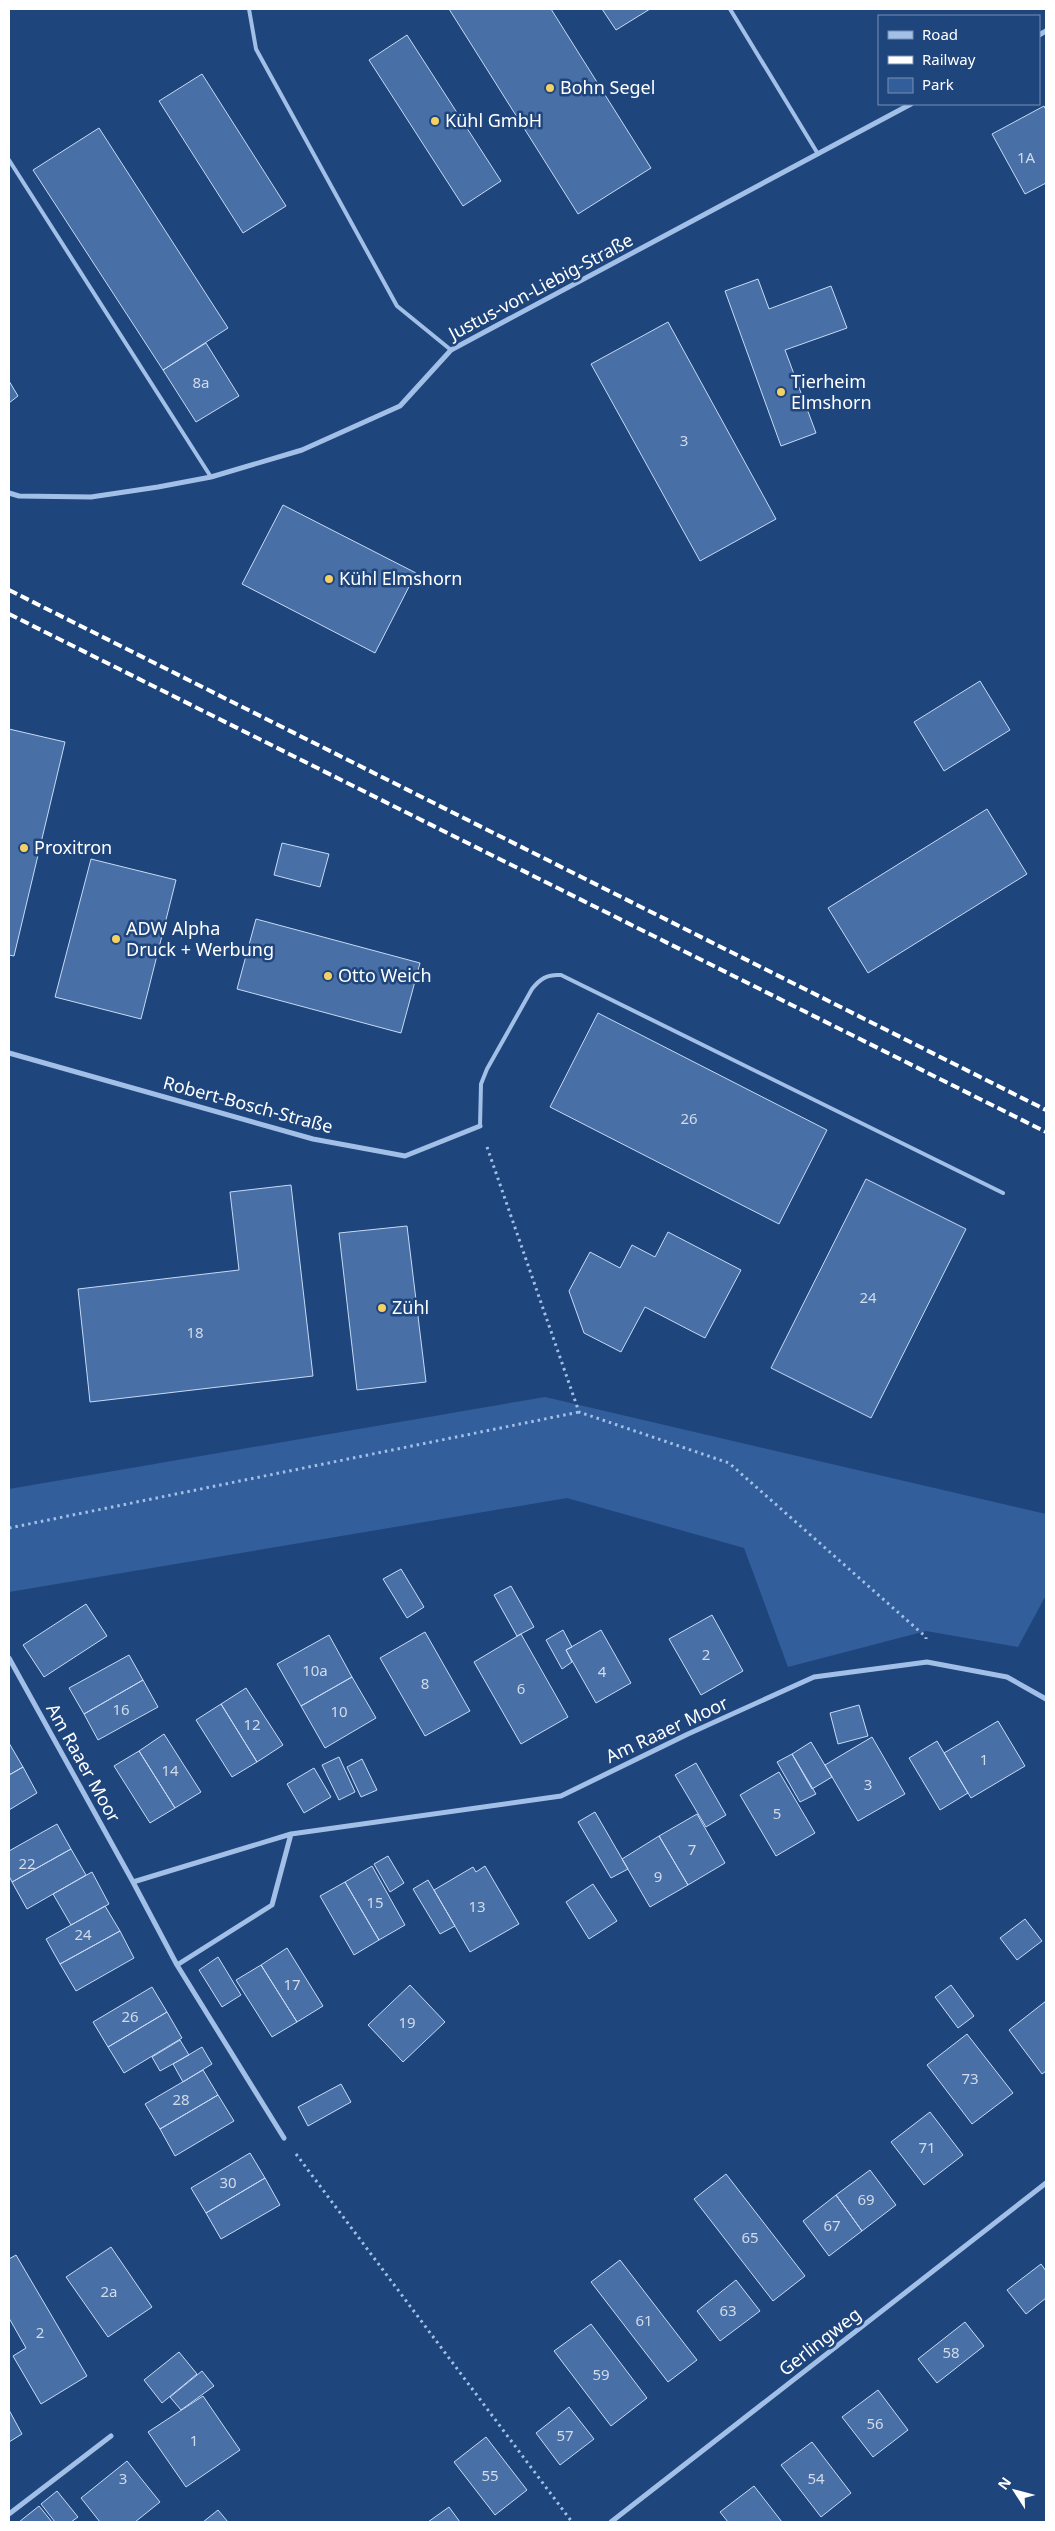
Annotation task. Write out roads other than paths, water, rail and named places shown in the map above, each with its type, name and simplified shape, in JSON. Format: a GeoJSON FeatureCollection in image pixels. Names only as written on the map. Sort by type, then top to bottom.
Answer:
{"type":"FeatureCollection","features":[{"type":"Feature","properties":{"kind":"street","name":"Justus-von-Liebig-Straße"},"geometry":{"type":"LineString","coordinates":[[9,493],[19,496],[91,497],[211,477],[302,450],[400,406],[451,350],[908,105]]}},
{"type":"Feature","properties":{"kind":"street","name":"Robert-Bosch-Straße"},"geometry":{"type":"LineString","coordinates":[[9,1053],[313,1139],[404,1156],[480,1126]]}},
{"type":"Feature","properties":{"kind":"street","name":"Am Raaer Moor"},"geometry":{"type":"LineString","coordinates":[[9,1658],[177,1965],[284,2138]]}},
{"type":"Feature","properties":{"kind":"street","name":"Am Raaer Moor"},"geometry":{"type":"LineString","coordinates":[[133,1882],[291,1834],[561,1796],[688,1734],[814,1677],[928,1662],[1007,1678],[1046,1699]]}},
{"type":"Feature","properties":{"kind":"street"},"geometry":{"type":"LineString","coordinates":[[177,1965],[272,1905],[291,1834]]}},
{"type":"Feature","properties":{"kind":"street","name":"Gerlingweg"},"geometry":{"type":"LineString","coordinates":[[611,2522],[1046,2183]]}},
{"type":"Feature","properties":{"kind":"street"},"geometry":{"type":"LineString","coordinates":[[9,2514],[111,2436]]}},
{"type":"Feature","properties":{"kind":"lane"},"geometry":{"type":"LineString","coordinates":[[250,9],[256,49],[397,306],[451,350]]}},
{"type":"Feature","properties":{"kind":"lane"},"geometry":{"type":"LineString","coordinates":[[730,9],[818,154]]}},
{"type":"Feature","properties":{"kind":"lane"},"geometry":{"type":"LineString","coordinates":[[9,160],[211,477]]}},
{"type":"Feature","properties":{"kind":"lane"},"geometry":{"type":"LineString","coordinates":[[480,1126],[481,1084],[487,1068],[532,989],[540,979],[553,974],[560,975],[1003,1193]]}},
{"type":"Feature","properties":{"kind":"railway"},"geometry":{"type":"LineString","coordinates":[[9,590],[1046,1110]]}},
{"type":"Feature","properties":{"kind":"railway"},"geometry":{"type":"LineString","coordinates":[[9,614],[1046,1132]]}},
{"type":"Feature","properties":{"kind":"place","name":"Bohn Segel"},"geometry":{"type":"Point","coordinates":[550,88]}},
{"type":"Feature","properties":{"kind":"place","name":"Kühl GmbH"},"geometry":{"type":"Point","coordinates":[435,121]}},
{"type":"Feature","properties":{"kind":"place","name":"Tierheim Elmshorn"},"geometry":{"type":"Point","coordinates":[781,392]}},
{"type":"Feature","properties":{"kind":"place","name":"Kühl Elmshorn"},"geometry":{"type":"Point","coordinates":[329,579]}},
{"type":"Feature","properties":{"kind":"place","name":"Proxitron"},"geometry":{"type":"Point","coordinates":[24,848]}},
{"type":"Feature","properties":{"kind":"place","name":"ADW Alpha Druck + Werbung"},"geometry":{"type":"Point","coordinates":[116,939]}},
{"type":"Feature","properties":{"kind":"place","name":"Otto Weich"},"geometry":{"type":"Point","coordinates":[328,976]}},
{"type":"Feature","properties":{"kind":"place","name":"Zühl"},"geometry":{"type":"Point","coordinates":[382,1308]}}]}
